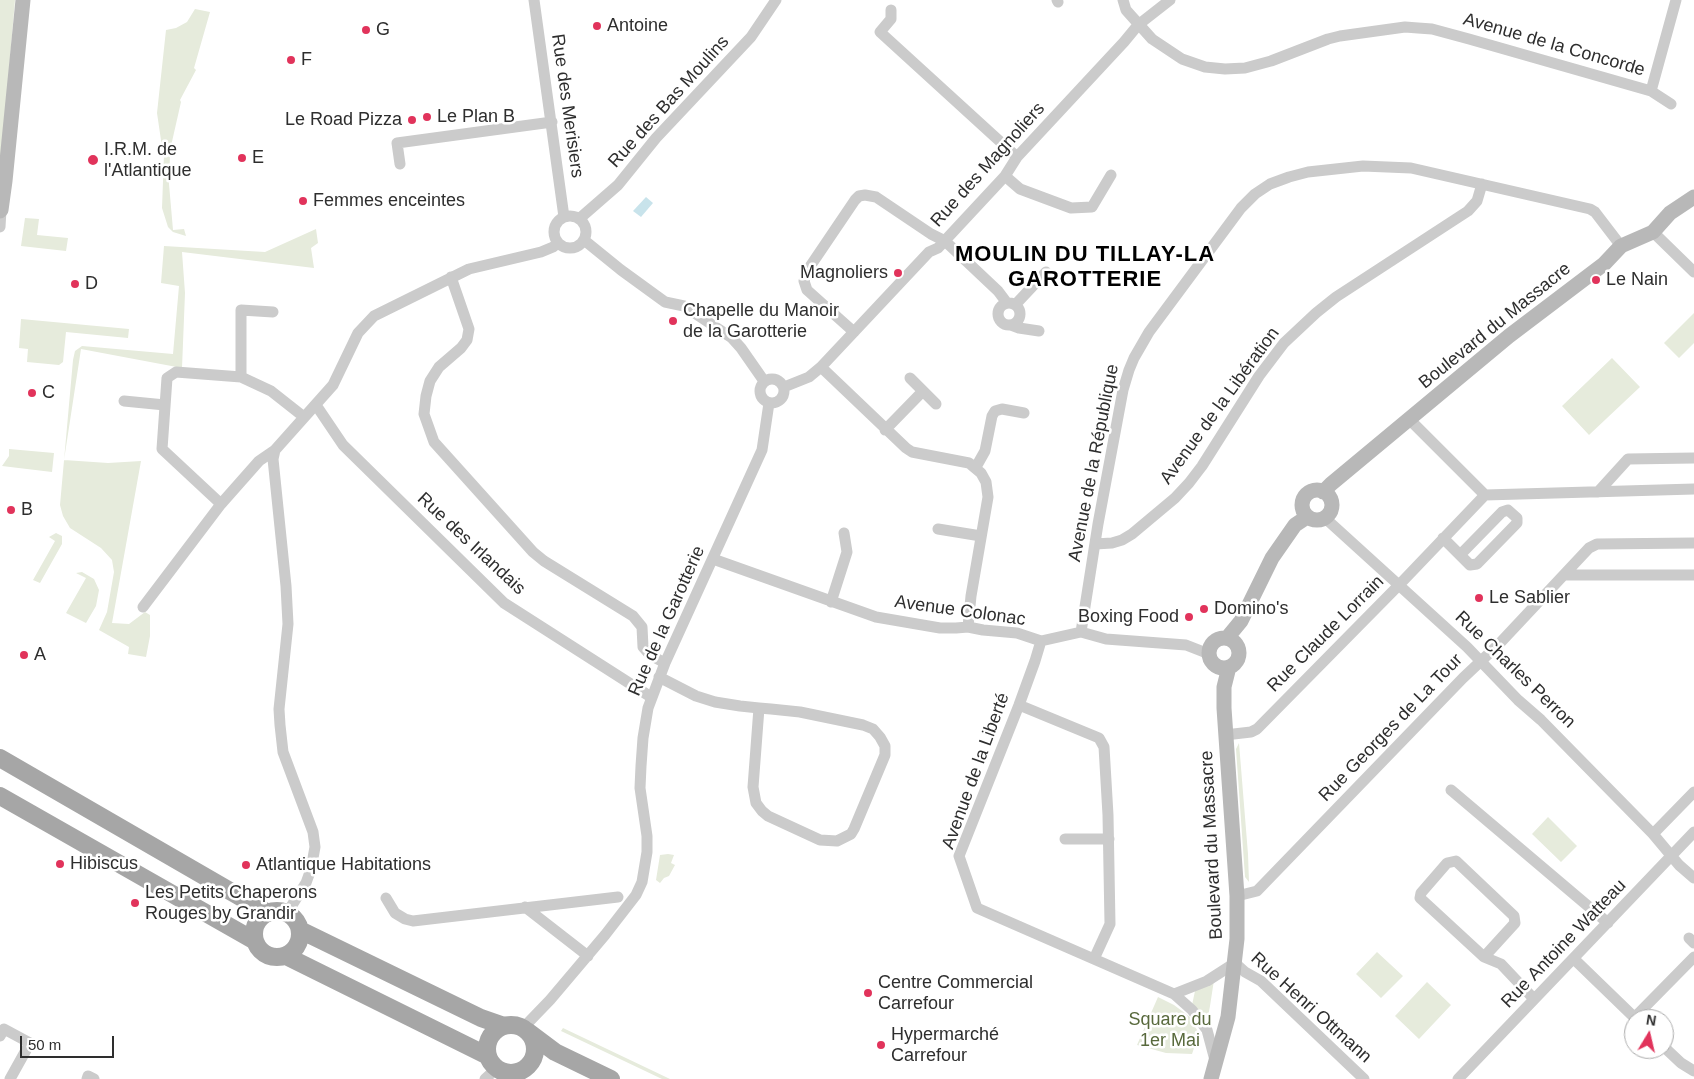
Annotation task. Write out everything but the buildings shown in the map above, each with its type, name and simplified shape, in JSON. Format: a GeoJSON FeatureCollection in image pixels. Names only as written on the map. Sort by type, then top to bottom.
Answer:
{"type":"FeatureCollection","features":[{"type":"Feature","properties":{"kind":"main road"},"geometry":{"type":"LineString","coordinates":[[0,210],[23,0]]}},
{"type":"Feature","properties":{"kind":"main road","name":"Boulevard du Massacre"},"geometry":{"type":"LineString","coordinates":[[1323,492],[1509,336],[1604,264],[1621,246],[1653,232],[1670,214],[1694,197]]}},
{"type":"Feature","properties":{"kind":"main road"},"geometry":{"type":"LineString","coordinates":[[1314,491],[1323,492],[1329,497],[1332,505],[1330,512],[1325,518],[1315,520],[1307,516],[1302,507],[1305,496],[1314,491]]}},
{"type":"Feature","properties":{"kind":"main road"},"geometry":{"type":"LineString","coordinates":[[1227,638],[1241,620],[1272,558],[1295,525],[1307,516]]}},
{"type":"Feature","properties":{"kind":"main road"},"geometry":{"type":"LineString","coordinates":[[1227,638],[1235,642],[1239,650],[1238,659],[1236,663],[1228,667],[1215,666],[1210,659],[1209,650],[1218,639],[1227,638]]}},
{"type":"Feature","properties":{"kind":"main road","name":"Boulevard du Massacre"},"geometry":{"type":"LineString","coordinates":[[1211,1079],[1228,1017],[1235,963],[1237,896],[1225,735],[1224,687],[1228,667]]}},
{"type":"Feature","properties":{"kind":"main road"},"geometry":{"type":"LineString","coordinates":[[0,758],[268,912]]}},
{"type":"Feature","properties":{"kind":"main road"},"geometry":{"type":"LineString","coordinates":[[0,796],[255,941]]}},
{"type":"Feature","properties":{"kind":"main road"},"geometry":{"type":"LineString","coordinates":[[278,911],[287,913],[294,919],[300,930],[298,945],[286,956],[278,958],[260,951],[254,936],[256,924],[268,912],[278,911]]}},
{"type":"Feature","properties":{"kind":"main road"},"geometry":{"type":"LineString","coordinates":[[300,930],[481,1018],[504,1026]]}},
{"type":"Feature","properties":{"kind":"main road"},"geometry":{"type":"LineString","coordinates":[[286,956],[495,1069],[534,1079]]}},
{"type":"Feature","properties":{"kind":"main road"},"geometry":{"type":"LineString","coordinates":[[495,1069],[487,1050],[490,1038],[498,1028],[518,1026],[555,1052],[611,1079]]}},
{"type":"Feature","properties":{"kind":"main road"},"geometry":{"type":"LineString","coordinates":[[495,1069],[522,1070],[534,1056],[532,1038],[523,1028]]}},
{"type":"Feature","properties":{"kind":"street","name":"Rue des Merisiers"},"geometry":{"type":"LineString","coordinates":[[534,0],[564,217]]}},
{"type":"Feature","properties":{"kind":"street","name":"Rue des Bas Moulins"},"geometry":{"type":"LineString","coordinates":[[579,219],[618,185],[656,138],[751,37],[776,0]]}},
{"type":"Feature","properties":{"kind":"street","name":"Avenue de la Concorde"},"geometry":{"type":"LineString","coordinates":[[1123,0],[1126,10],[1152,39],[1182,59],[1205,67],[1245,68],[1271,61],[1340,36],[1405,27],[1432,29],[1651,91],[1671,104]]}},
{"type":"Feature","properties":{"kind":"street","name":"Rue des Magnoliers"},"geometry":{"type":"LineString","coordinates":[[784,387],[809,377],[820,367],[929,252],[938,248],[1005,176],[1018,157],[1138,25],[1170,0]]}},
{"type":"Feature","properties":{"kind":"street","name":"Avenue de la Concorde"},"geometry":{"type":"LineString","coordinates":[[1651,91],[1676,0]]}},
{"type":"Feature","properties":{"kind":"street"},"geometry":{"type":"LineString","coordinates":[[891,10],[890,19],[880,32],[1018,157]]}},
{"type":"Feature","properties":{"kind":"street"},"geometry":{"type":"LineString","coordinates":[[400,164],[397,143],[552,122]]}},
{"type":"Feature","properties":{"kind":"street","name":"Avenue de la République"},"geometry":{"type":"LineString","coordinates":[[1081,632],[1123,390],[1134,358],[1149,332],[1241,208],[1254,194],[1270,184],[1289,176],[1363,166],[1411,168],[1590,209],[1595,212],[1621,246]]}},
{"type":"Feature","properties":{"kind":"street"},"geometry":{"type":"LineString","coordinates":[[1005,176],[1020,189],[1072,208],[1092,207],[1110,176]]}},
{"type":"Feature","properties":{"kind":"street","name":"Avenue de la Libération"},"geometry":{"type":"LineString","coordinates":[[1095,544],[1112,543],[1122,540],[1132,534],[1175,498],[1202,466],[1259,376],[1284,343],[1336,296],[1468,210],[1477,201],[1482,184]]}},
{"type":"Feature","properties":{"kind":"street"},"geometry":{"type":"LineString","coordinates":[[854,332],[808,290],[804,281],[807,270],[855,200],[859,196],[865,195],[876,197],[944,241],[1019,310],[1020,316],[1018,321],[1011,325]]}},
{"type":"Feature","properties":{"kind":"street"},"geometry":{"type":"LineString","coordinates":[[0,210],[0,227]]}},
{"type":"Feature","properties":{"kind":"street"},"geometry":{"type":"LineString","coordinates":[[569,216],[579,219],[585,226],[584,240],[572,247],[567,247],[558,242],[554,234],[556,224],[564,217],[569,216]]}},
{"type":"Feature","properties":{"kind":"street"},"geometry":{"type":"LineString","coordinates":[[1653,232],[1690,268]]}},
{"type":"Feature","properties":{"kind":"street"},"geometry":{"type":"LineString","coordinates":[[584,240],[665,302],[684,306],[732,338],[742,348],[764,381]]}},
{"type":"Feature","properties":{"kind":"street"},"geometry":{"type":"LineString","coordinates":[[143,607],[221,504],[259,461],[275,450],[333,386],[358,333],[374,316],[469,268],[540,252],[553,247],[558,242]]}},
{"type":"Feature","properties":{"kind":"street"},"geometry":{"type":"LineString","coordinates":[[1039,331],[1003,324],[997,316],[998,308],[1011,304],[1046,272]]}},
{"type":"Feature","properties":{"kind":"street"},"geometry":{"type":"LineString","coordinates":[[451,277],[469,328],[467,340],[462,348],[439,367],[430,381],[424,414],[434,442],[533,552],[544,561],[633,616],[642,627],[644,646],[650,655],[665,663]]}},
{"type":"Feature","properties":{"kind":"street"},"geometry":{"type":"LineString","coordinates":[[241,377],[241,310],[273,312]]}},
{"type":"Feature","properties":{"kind":"street"},"geometry":{"type":"LineString","coordinates":[[820,367],[885,430],[912,452],[969,463],[976,467],[986,482],[988,497],[971,596],[968,627]]}},
{"type":"Feature","properties":{"kind":"street"},"geometry":{"type":"LineString","coordinates":[[221,504],[162,449],[167,378],[176,372],[241,377],[271,391],[304,417]]}},
{"type":"Feature","properties":{"kind":"street"},"geometry":{"type":"LineString","coordinates":[[910,378],[936,404]]}},
{"type":"Feature","properties":{"kind":"street"},"geometry":{"type":"LineString","coordinates":[[768,379],[776,379],[784,387],[784,396],[774,403],[762,399],[760,396],[760,388],[764,381],[768,379]]}},
{"type":"Feature","properties":{"kind":"street"},"geometry":{"type":"LineString","coordinates":[[885,430],[923,391]]}},
{"type":"Feature","properties":{"kind":"street"},"geometry":{"type":"LineString","coordinates":[[124,401],[165,405]]}},
{"type":"Feature","properties":{"kind":"street","name":"Rue de la Garotterie"},"geometry":{"type":"LineString","coordinates":[[523,1028],[588,956],[629,904],[642,882],[647,852],[647,836],[640,788],[641,766],[643,738],[651,697],[762,450],[770,403]]}},
{"type":"Feature","properties":{"kind":"street","name":"Rue des Irlandais"},"geometry":{"type":"LineString","coordinates":[[316,405],[343,446],[504,603],[651,697]]}},
{"type":"Feature","properties":{"kind":"street"},"geometry":{"type":"LineString","coordinates":[[976,467],[986,451],[992,416],[995,411],[1002,409],[1024,413]]}},
{"type":"Feature","properties":{"kind":"street"},"geometry":{"type":"LineString","coordinates":[[1410,420],[1485,494],[1694,489]]}},
{"type":"Feature","properties":{"kind":"street"},"geometry":{"type":"LineString","coordinates":[[275,450],[273,460],[288,624],[279,708],[280,725],[283,752],[313,832],[314,847],[311,869],[306,883],[287,913]]}},
{"type":"Feature","properties":{"kind":"street"},"geometry":{"type":"LineString","coordinates":[[1598,492],[1628,459],[1694,458]]}},
{"type":"Feature","properties":{"kind":"street","name":"Rue Claude Lorrain"},"geometry":{"type":"LineString","coordinates":[[1225,735],[1251,732],[1257,729],[1399,585],[1485,494]]}},
{"type":"Feature","properties":{"kind":"street"},"geometry":{"type":"LineString","coordinates":[[1443,538],[1460,555],[1470,565],[1477,564],[1517,523],[1517,518],[1508,510],[1502,512],[1460,555]]}},
{"type":"Feature","properties":{"kind":"street","name":"Rue Charles Perron"},"geometry":{"type":"LineString","coordinates":[[1325,518],[1468,646],[1518,700],[1541,720],[1694,878]]}},
{"type":"Feature","properties":{"kind":"street"},"geometry":{"type":"LineString","coordinates":[[938,529],[981,536]]}},
{"type":"Feature","properties":{"kind":"street"},"geometry":{"type":"LineString","coordinates":[[831,602],[847,552],[844,533]]}},
{"type":"Feature","properties":{"kind":"street","name":"Rue Georges de La Tour"},"geometry":{"type":"LineString","coordinates":[[1237,896],[1257,891],[1589,548],[1597,544],[1694,543]]}},
{"type":"Feature","properties":{"kind":"street","name":"Avenue Colonac"},"geometry":{"type":"LineString","coordinates":[[713,559],[876,617],[940,628],[968,627],[1017,633],[1041,641],[1081,632],[1106,639],[1186,645],[1209,654]]}},
{"type":"Feature","properties":{"kind":"street"},"geometry":{"type":"LineString","coordinates":[[1565,574],[1694,575]]}},
{"type":"Feature","properties":{"kind":"street","name":"Avenue de la Liberté"},"geometry":{"type":"LineString","coordinates":[[1041,641],[1019,705],[959,856],[977,908],[1174,994],[1192,1010],[1210,1034],[1215,1063]]}},
{"type":"Feature","properties":{"kind":"street"},"geometry":{"type":"LineString","coordinates":[[659,677],[696,696],[715,702],[800,712],[863,725],[873,730],[885,746],[885,755],[851,834],[837,841],[820,840],[768,816],[756,803],[753,787],[759,708]]}},
{"type":"Feature","properties":{"kind":"street"},"geometry":{"type":"LineString","coordinates":[[1019,705],[1099,738],[1104,746],[1109,839],[1110,924],[1094,959]]}},
{"type":"Feature","properties":{"kind":"street"},"geometry":{"type":"LineString","coordinates":[[1451,790],[1608,923]]}},
{"type":"Feature","properties":{"kind":"street"},"geometry":{"type":"LineString","coordinates":[[1653,834],[1694,792]]}},
{"type":"Feature","properties":{"kind":"street","name":"Rue Antoine Watteau"},"geometry":{"type":"LineString","coordinates":[[1458,1079],[1694,832]]}},
{"type":"Feature","properties":{"kind":"street"},"geometry":{"type":"LineString","coordinates":[[1065,839],[1109,839]]}},
{"type":"Feature","properties":{"kind":"street"},"geometry":{"type":"LineString","coordinates":[[1484,958],[1515,923],[1514,916],[1456,861],[1447,863],[1421,893],[1420,898],[1484,958],[1501,964],[1534,999]]}},
{"type":"Feature","properties":{"kind":"street"},"geometry":{"type":"LineString","coordinates":[[386,898],[395,913],[413,921],[618,896]]}},
{"type":"Feature","properties":{"kind":"street"},"geometry":{"type":"LineString","coordinates":[[525,907],[588,956]]}},
{"type":"Feature","properties":{"kind":"street"},"geometry":{"type":"LineString","coordinates":[[1644,1009],[1694,957]]}},
{"type":"Feature","properties":{"kind":"street"},"geometry":{"type":"LineString","coordinates":[[1574,959],[1626,1009]]}},
{"type":"Feature","properties":{"kind":"street"},"geometry":{"type":"LineString","coordinates":[[1174,994],[1206,982],[1235,963]]}},
{"type":"Feature","properties":{"kind":"street","name":"Rue Henri Ottmann"},"geometry":{"type":"LineString","coordinates":[[1235,963],[1245,972],[1261,981],[1364,1079]]}},
{"type":"Feature","properties":{"kind":"street"},"geometry":{"type":"LineString","coordinates":[[0,1036],[4,1029],[30,1043],[10,1079]]}},
{"type":"Feature","properties":{"kind":"street"},"geometry":{"type":"LineString","coordinates":[[1674,1056],[1694,1079]]}},
{"type":"Feature","properties":{"kind":"street"},"geometry":{"type":"LineString","coordinates":[[1681,1063],[1694,1071]]}},
{"type":"Feature","properties":{"kind":"street"},"geometry":{"type":"LineString","coordinates":[[86,1079],[88,1076],[94,1079]]}},
{"type":"Feature","properties":{"kind":"green space"},"geometry":{"type":"Polygon","coordinates":[[[0,0],[15,0],[0,176],[0,0]]]}},
{"type":"Feature","properties":{"kind":"green space"},"geometry":{"type":"Polygon","coordinates":[[[195,9],[210,12],[194,68],[196,70],[180,100],[171,146],[162,147],[157,113],[166,30],[176,28],[187,22],[195,9]]]}},
{"type":"Feature","properties":{"kind":"green space"},"geometry":{"type":"Polygon","coordinates":[[[164,154],[170,154],[169,184],[173,230],[184,229],[186,236],[173,232],[168,227],[162,208],[164,154]]]}},
{"type":"Feature","properties":{"kind":"green space"},"geometry":{"type":"Polygon","coordinates":[[[25,218],[39,219],[37,235],[68,238],[66,251],[21,246],[25,218]]]}},
{"type":"Feature","properties":{"kind":"green space"},"geometry":{"type":"Polygon","coordinates":[[[316,229],[318,243],[311,248],[314,268],[182,252],[185,293],[182,368],[81,349],[64,459],[75,351],[82,346],[173,354],[179,286],[161,283],[164,246],[265,252],[316,229]]]}},
{"type":"Feature","properties":{"kind":"green space"},"geometry":{"type":"Polygon","coordinates":[[[1694,313],[1694,343],[1679,358],[1664,343],[1694,313]]]}},
{"type":"Feature","properties":{"kind":"green space"},"geometry":{"type":"Polygon","coordinates":[[[21,319],[129,329],[128,338],[66,332],[63,362],[59,365],[27,362],[28,349],[19,348],[21,319]]]}},
{"type":"Feature","properties":{"kind":"green space"},"geometry":{"type":"Polygon","coordinates":[[[1612,358],[1640,387],[1589,435],[1562,406],[1612,358]]]}},
{"type":"Feature","properties":{"kind":"green space"},"geometry":{"type":"Polygon","coordinates":[[[9,449],[54,453],[52,472],[2,466],[9,456],[9,449]]]}},
{"type":"Feature","properties":{"kind":"green space"},"geometry":{"type":"Polygon","coordinates":[[[64,460],[108,463],[141,461],[112,623],[129,624],[145,612],[150,615],[150,636],[146,657],[128,654],[129,647],[99,630],[107,612],[114,572],[112,560],[101,548],[70,528],[63,516],[60,505],[64,460]]]}},
{"type":"Feature","properties":{"kind":"green space"},"geometry":{"type":"Polygon","coordinates":[[[56,533],[62,536],[62,544],[40,583],[33,580],[55,541],[49,537],[56,533]]]}},
{"type":"Feature","properties":{"kind":"green space"},"geometry":{"type":"Polygon","coordinates":[[[82,572],[94,579],[99,590],[96,606],[86,623],[66,613],[86,578],[76,573],[82,572]]]}},
{"type":"Feature","properties":{"kind":"green space"},"geometry":{"type":"Polygon","coordinates":[[[1239,743],[1249,882],[1245,877],[1236,749],[1239,743]]]}},
{"type":"Feature","properties":{"kind":"green space"},"geometry":{"type":"Polygon","coordinates":[[[1548,817],[1577,846],[1561,862],[1532,834],[1548,817]]]}},
{"type":"Feature","properties":{"kind":"green space"},"geometry":{"type":"Polygon","coordinates":[[[660,855],[674,855],[671,863],[675,865],[669,876],[660,883],[656,880],[660,855]]]}},
{"type":"Feature","properties":{"kind":"green space"},"geometry":{"type":"Polygon","coordinates":[[[1377,952],[1403,976],[1381,998],[1356,974],[1377,952]]]}},
{"type":"Feature","properties":{"kind":"green space"},"geometry":{"type":"Polygon","coordinates":[[[1214,980],[1207,1022],[1192,1005],[1195,991],[1214,980]]]}},
{"type":"Feature","properties":{"kind":"green space"},"geometry":{"type":"Polygon","coordinates":[[[1427,982],[1451,1005],[1419,1039],[1395,1016],[1427,982]]]}},
{"type":"Feature","properties":{"kind":"green space","name":"Square du 1er Mai"},"geometry":{"type":"Polygon","coordinates":[[[1158,997],[1174,1005],[1190,1017],[1198,1036],[1192,1054],[1166,1053],[1137,1045],[1158,997]]]}},
{"type":"Feature","properties":{"kind":"green space"},"geometry":{"type":"Polygon","coordinates":[[[563,1028],[670,1079],[662,1079],[561,1031],[563,1028]]]}},
{"type":"Feature","properties":{"kind":"water"},"geometry":{"type":"Polygon","coordinates":[[[646,197],[653,203],[641,217],[633,211],[646,197]]]}},
{"type":"Feature","properties":{"kind":"place","name":"Antoine"},"geometry":{"type":"Point","coordinates":[597,26]}},
{"type":"Feature","properties":{"kind":"place","name":"G"},"geometry":{"type":"Point","coordinates":[366,30]}},
{"type":"Feature","properties":{"kind":"place","name":"F"},"geometry":{"type":"Point","coordinates":[291,60]}},
{"type":"Feature","properties":{"kind":"place","name":"Le Plan B"},"geometry":{"type":"Point","coordinates":[427,117]}},
{"type":"Feature","properties":{"kind":"place","name":"Le Road Pizza"},"geometry":{"type":"Point","coordinates":[412,120]}},
{"type":"Feature","properties":{"kind":"place","name":"E"},"geometry":{"type":"Point","coordinates":[242,158]}},
{"type":"Feature","properties":{"kind":"place","name":"I.R.M. de l'Atlantique"},"geometry":{"type":"Point","coordinates":[93,160]}},
{"type":"Feature","properties":{"kind":"place","name":"Femmes enceintes"},"geometry":{"type":"Point","coordinates":[303,201]}},
{"type":"Feature","properties":{"kind":"place","name":"Magnoliers"},"geometry":{"type":"Point","coordinates":[898,273]}},
{"type":"Feature","properties":{"kind":"place","name":"Le Nain"},"geometry":{"type":"Point","coordinates":[1596,280]}},
{"type":"Feature","properties":{"kind":"place","name":"D"},"geometry":{"type":"Point","coordinates":[75,284]}},
{"type":"Feature","properties":{"kind":"place","name":"Chapelle du Manoir de la Garotterie"},"geometry":{"type":"Point","coordinates":[673,321]}},
{"type":"Feature","properties":{"kind":"place","name":"C"},"geometry":{"type":"Point","coordinates":[32,393]}},
{"type":"Feature","properties":{"kind":"place","name":"B"},"geometry":{"type":"Point","coordinates":[11,510]}},
{"type":"Feature","properties":{"kind":"place","name":"Le Sablier"},"geometry":{"type":"Point","coordinates":[1479,598]}},
{"type":"Feature","properties":{"kind":"place","name":"Domino's"},"geometry":{"type":"Point","coordinates":[1204,609]}},
{"type":"Feature","properties":{"kind":"place","name":"Boxing Food"},"geometry":{"type":"Point","coordinates":[1189,617]}},
{"type":"Feature","properties":{"kind":"place","name":"A"},"geometry":{"type":"Point","coordinates":[24,655]}},
{"type":"Feature","properties":{"kind":"place","name":"Hibiscus"},"geometry":{"type":"Point","coordinates":[60,864]}},
{"type":"Feature","properties":{"kind":"place","name":"Atlantique Habitations"},"geometry":{"type":"Point","coordinates":[246,865]}},
{"type":"Feature","properties":{"kind":"place","name":"Les Petits Chaperons Rouges by Grandir"},"geometry":{"type":"Point","coordinates":[135,903]}},
{"type":"Feature","properties":{"kind":"place","name":"Centre Commercial Carrefour"},"geometry":{"type":"Point","coordinates":[868,993]}},
{"type":"Feature","properties":{"kind":"place","name":"Hypermarché Carrefour"},"geometry":{"type":"Point","coordinates":[881,1045]}},
{"type":"Feature","properties":{"kind":"district","name":"MOULIN DU TILLAY-LA GAROTTERIE"},"geometry":{"type":"Point","coordinates":[1085,268]}}]}
